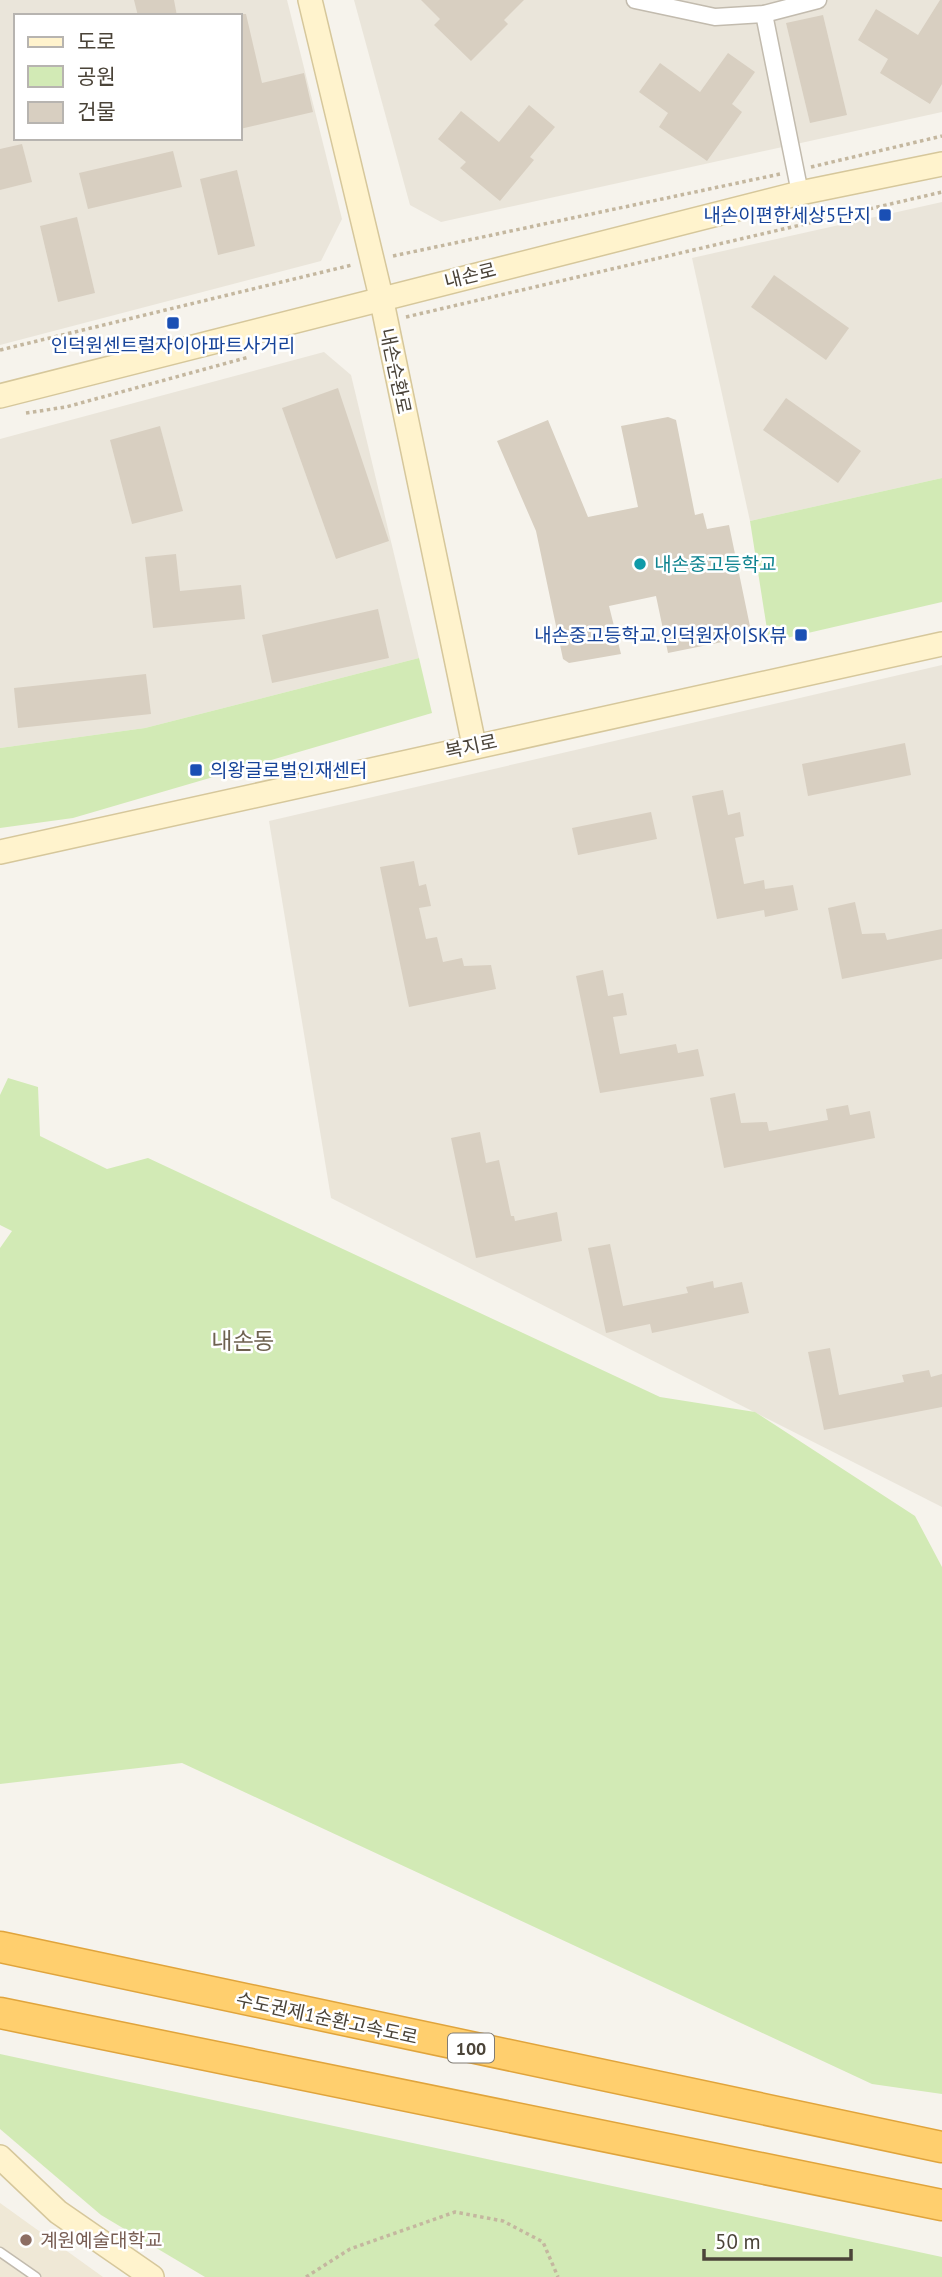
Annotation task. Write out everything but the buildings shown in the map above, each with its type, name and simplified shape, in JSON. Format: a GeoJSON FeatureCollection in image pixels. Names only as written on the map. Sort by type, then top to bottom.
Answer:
{"type":"FeatureCollection","features":[{"type":"Feature","properties":{"kind":"highway","name":"수도권제1순환고속도로"},"geometry":{"type":"LineString","coordinates":[[0,1947],[942,2147]]}},
{"type":"Feature","properties":{"kind":"highway"},"geometry":{"type":"LineString","coordinates":[[0,2013],[942,2205]]}},
{"type":"Feature","properties":{"kind":"street","name":"내손순환로"},"geometry":{"type":"LineString","coordinates":[[310,0],[381,297],[474,745]]}},
{"type":"Feature","properties":{"kind":"street"},"geometry":{"type":"LineString","coordinates":[[635,0],[715,17],[764,15],[818,0]]}},
{"type":"Feature","properties":{"kind":"street"},"geometry":{"type":"LineString","coordinates":[[764,15],[800,193]]}},
{"type":"Feature","properties":{"kind":"street","name":"내손로"},"geometry":{"type":"LineString","coordinates":[[0,396],[381,297],[800,193],[942,164]]}},
{"type":"Feature","properties":{"kind":"street","name":"복지로"},"geometry":{"type":"LineString","coordinates":[[0,852],[474,745],[942,644]]}},
{"type":"Feature","properties":{"kind":"street"},"geometry":{"type":"LineString","coordinates":[[0,2157],[58,2212],[152,2277]]}},
{"type":"Feature","properties":{"kind":"lane"},"geometry":{"type":"LineString","coordinates":[[0,2252],[36,2277]]}},
{"type":"Feature","properties":{"kind":"path"},"geometry":{"type":"LineString","coordinates":[[0,350],[372,260],[795,171],[942,136]]}},
{"type":"Feature","properties":{"kind":"path"},"geometry":{"type":"LineString","coordinates":[[386,322],[942,192]]}},
{"type":"Feature","properties":{"kind":"path"},"geometry":{"type":"LineString","coordinates":[[13,415],[66,407],[254,355]]}},
{"type":"Feature","properties":{"kind":"path"},"geometry":{"type":"LineString","coordinates":[[306,2277],[350,2249],[455,2212],[503,2221],[543,2242],[558,2277]]}},
{"type":"Feature","properties":{"kind":"shaded area"},"geometry":{"type":"Polygon","coordinates":[[[0,0],[287,0],[342,219],[321,261],[0,345],[0,0]]]}},
{"type":"Feature","properties":{"kind":"shaded area"},"geometry":{"type":"Polygon","coordinates":[[[354,0],[942,0],[942,112],[441,222],[410,205],[354,0]]]}},
{"type":"Feature","properties":{"kind":"shaded area"},"geometry":{"type":"Polygon","coordinates":[[[942,202],[942,478],[750,521],[692,258],[942,202]]]}},
{"type":"Feature","properties":{"kind":"shaded area"},"geometry":{"type":"Polygon","coordinates":[[[324,352],[351,375],[419,658],[145,728],[0,748],[0,439],[324,352]]]}},
{"type":"Feature","properties":{"kind":"shaded area"},"geometry":{"type":"Polygon","coordinates":[[[942,665],[942,1507],[331,1198],[269,821],[942,665]]]}},
{"type":"Feature","properties":{"kind":"shaded area","name":"계원예술대학교"},"geometry":{"type":"Polygon","coordinates":[[[0,2203],[103,2277],[0,2277],[0,2203]]]}},
{"type":"Feature","properties":{"kind":"green space"},"geometry":{"type":"Polygon","coordinates":[[[942,478],[942,602],[769,642],[750,521],[942,478]]]}},
{"type":"Feature","properties":{"kind":"green space"},"geometry":{"type":"Polygon","coordinates":[[[419,658],[432,713],[73,818],[0,828],[0,748],[145,728],[419,658]]]}},
{"type":"Feature","properties":{"kind":"green space"},"geometry":{"type":"Polygon","coordinates":[[[8,1078],[38,1087],[40,1136],[107,1169],[148,1158],[660,1397],[755,1412],[915,1516],[942,1567],[942,2094],[872,2084],[182,1763],[0,1784],[0,1248],[12,1231],[0,1225],[0,1095],[8,1078]]]}},
{"type":"Feature","properties":{"kind":"green space"},"geometry":{"type":"Polygon","coordinates":[[[0,2054],[942,2257],[942,2277],[205,2277],[101,2215],[0,2129],[0,2054]]]}},
{"type":"Feature","properties":{"kind":"place","name":"내손이편한세상5단지"},"geometry":{"type":"Point","coordinates":[885,215]}},
{"type":"Feature","properties":{"kind":"place","name":"인덕원센트럴자이아파트사거리"},"geometry":{"type":"Point","coordinates":[173,323]}},
{"type":"Feature","properties":{"kind":"place","name":"내손중고등학교"},"geometry":{"type":"Point","coordinates":[640,564]}},
{"type":"Feature","properties":{"kind":"place","name":"내손중고등학교.인덕원자이SK뷰"},"geometry":{"type":"Point","coordinates":[801,635]}},
{"type":"Feature","properties":{"kind":"place","name":"의왕글로벌인재센터"},"geometry":{"type":"Point","coordinates":[196,770]}},
{"type":"Feature","properties":{"kind":"place","name":"계원예술대학교"},"geometry":{"type":"Point","coordinates":[26,2240]}},
{"type":"Feature","properties":{"kind":"district","name":"내손동"},"geometry":{"type":"Point","coordinates":[243,1340]}}]}
